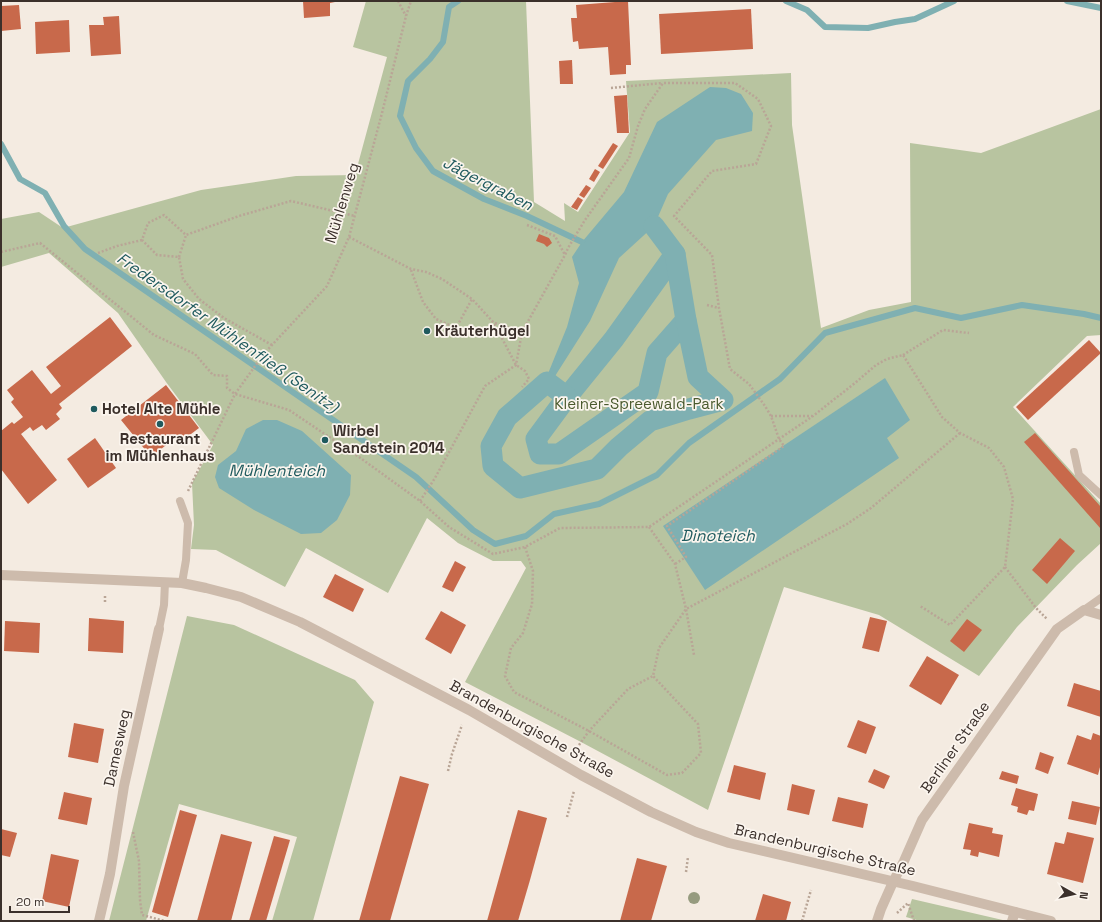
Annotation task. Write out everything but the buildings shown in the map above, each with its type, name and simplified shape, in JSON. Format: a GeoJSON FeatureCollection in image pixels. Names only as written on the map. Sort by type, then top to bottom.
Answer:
{"type":"FeatureCollection","features":[{"type":"Feature","properties":{"kind":"street","name":"Brandenburgische Straße"},"geometry":{"type":"LineString","coordinates":[[1,576],[182,583],[241,597],[300,622],[469,710],[588,779],[651,812],[696,832],[729,842],[893,882],[1014,917],[1051,921]]}},
{"type":"Feature","properties":{"kind":"street","name":"Berliner Straße"},"geometry":{"type":"LineString","coordinates":[[877,921],[893,882],[922,820],[1057,629],[1084,610]]}},
{"type":"Feature","properties":{"kind":"street"},"geometry":{"type":"LineString","coordinates":[[1084,610],[1101,615]]}},
{"type":"Feature","properties":{"kind":"street","name":"Damesweg"},"geometry":{"type":"LineString","coordinates":[[99,921],[110,874],[124,786],[159,629]]}},
{"type":"Feature","properties":{"kind":"lane"},"geometry":{"type":"LineString","coordinates":[[1074,452],[1079,475],[1101,495]]}},
{"type":"Feature","properties":{"kind":"lane"},"geometry":{"type":"LineString","coordinates":[[180,501],[188,523],[186,560],[182,583]]}},
{"type":"Feature","properties":{"kind":"lane","name":"Damesweg"},"geometry":{"type":"LineString","coordinates":[[159,629],[164,605],[165,582]]}},
{"type":"Feature","properties":{"kind":"lane"},"geometry":{"type":"LineString","coordinates":[[1084,610],[1101,598]]}},
{"type":"Feature","properties":{"kind":"path"},"geometry":{"type":"LineString","coordinates":[[398,1],[406,16]]}},
{"type":"Feature","properties":{"kind":"path","name":"Mühlenweg"},"geometry":{"type":"LineString","coordinates":[[180,501],[189,489],[235,394],[263,355],[327,286],[349,237],[411,1]]}},
{"type":"Feature","properties":{"kind":"path"},"geometry":{"type":"LineString","coordinates":[[420,501],[435,478],[485,386],[516,365],[522,332],[585,220],[629,158],[638,126],[645,109],[663,83]]}},
{"type":"Feature","properties":{"kind":"path"},"geometry":{"type":"LineString","coordinates":[[610,88],[663,83],[735,83],[758,99],[771,126],[756,164],[712,171],[674,216],[712,255],[719,308],[730,369],[749,384],[765,406],[784,446],[667,526],[686,557],[675,564]]}},
{"type":"Feature","properties":{"kind":"path"},"geometry":{"type":"LineString","coordinates":[[186,235],[239,216],[291,201],[355,216]]}},
{"type":"Feature","properties":{"kind":"path"},"geometry":{"type":"LineString","coordinates":[[142,240],[148,223],[164,215],[186,235]]}},
{"type":"Feature","properties":{"kind":"path"},"geometry":{"type":"LineString","coordinates":[[527,225],[555,236],[565,255]]}},
{"type":"Feature","properties":{"kind":"path"},"geometry":{"type":"LineString","coordinates":[[186,235],[179,257],[183,279],[199,299],[224,318],[272,345]]}},
{"type":"Feature","properties":{"kind":"path"},"geometry":{"type":"LineString","coordinates":[[349,237],[411,269],[426,272],[442,279],[472,299],[494,323],[516,365],[525,371],[529,379],[522,387]]}},
{"type":"Feature","properties":{"kind":"path"},"geometry":{"type":"LineString","coordinates":[[98,253],[117,246],[142,240]]}},
{"type":"Feature","properties":{"kind":"path"},"geometry":{"type":"LineString","coordinates":[[142,240],[157,255],[179,257]]}},
{"type":"Feature","properties":{"kind":"path"},"geometry":{"type":"LineString","coordinates":[[1,252],[40,243],[154,335],[195,354],[213,375],[227,376],[227,388],[235,394],[289,410],[359,457],[420,501],[449,527],[493,554],[524,547],[560,528],[649,528],[812,416],[876,365],[887,359],[903,355],[942,330],[969,333]]}},
{"type":"Feature","properties":{"kind":"path"},"geometry":{"type":"LineString","coordinates":[[411,269],[423,302],[436,319],[456,328],[472,299]]}},
{"type":"Feature","properties":{"kind":"path"},"geometry":{"type":"LineString","coordinates":[[707,305],[719,308]]}},
{"type":"Feature","properties":{"kind":"path"},"geometry":{"type":"LineString","coordinates":[[494,323],[522,332]]}},
{"type":"Feature","properties":{"kind":"path"},"geometry":{"type":"LineString","coordinates":[[903,355],[942,417],[960,433],[989,448],[1004,467],[1013,499],[1005,567],[950,625],[920,606]]}},
{"type":"Feature","properties":{"kind":"path"},"geometry":{"type":"LineString","coordinates":[[771,416],[812,416]]}},
{"type":"Feature","properties":{"kind":"path"},"geometry":{"type":"LineString","coordinates":[[653,676],[659,648],[686,609],[847,524],[872,508],[960,433]]}},
{"type":"Feature","properties":{"kind":"path"},"geometry":{"type":"LineString","coordinates":[[649,528],[675,564],[686,609],[694,655]]}},
{"type":"Feature","properties":{"kind":"path"},"geometry":{"type":"LineString","coordinates":[[524,547],[533,571],[532,604],[523,633],[511,648],[505,676],[514,692],[589,731],[668,775],[682,773],[701,752],[698,724],[653,676]]}},
{"type":"Feature","properties":{"kind":"path"},"geometry":{"type":"LineString","coordinates":[[1005,567],[1036,608],[1057,629]]}},
{"type":"Feature","properties":{"kind":"path"},"geometry":{"type":"LineString","coordinates":[[105,592],[105,602]]}},
{"type":"Feature","properties":{"kind":"path"},"geometry":{"type":"LineString","coordinates":[[579,745],[589,731],[628,689],[653,676]]}},
{"type":"Feature","properties":{"kind":"path"},"geometry":{"type":"LineString","coordinates":[[448,771],[462,725]]}},
{"type":"Feature","properties":{"kind":"path"},"geometry":{"type":"LineString","coordinates":[[567,817],[574,791]]}},
{"type":"Feature","properties":{"kind":"path"},"geometry":{"type":"LineString","coordinates":[[133,831],[139,861],[142,915],[165,921]]}},
{"type":"Feature","properties":{"kind":"path"},"geometry":{"type":"LineString","coordinates":[[686,872],[688,857]]}},
{"type":"Feature","properties":{"kind":"path"},"geometry":{"type":"LineString","coordinates":[[802,921],[811,890]]}},
{"type":"Feature","properties":{"kind":"path"},"geometry":{"type":"LineString","coordinates":[[891,917],[908,903],[914,921]]}},
{"type":"Feature","properties":{"kind":"green space","name":"Kleiner-Spreewald-Park"},"geometry":{"type":"Polygon","coordinates":[[[366,1],[526,1],[534,202],[565,221],[564,203],[578,212],[630,132],[626,81],[791,73],[792,125],[821,328],[869,310],[911,302],[910,143],[981,153],[1101,109],[1101,335],[1087,336],[1013,407],[1101,504],[1101,543],[1077,565],[1017,627],[979,676],[879,615],[784,587],[708,810],[465,682],[526,568],[521,561],[493,561],[458,543],[427,518],[388,593],[306,548],[285,587],[216,550],[191,549],[194,525],[192,483],[213,445],[166,382],[118,313],[49,253],[1,267],[1,219],[39,212],[63,228],[201,190],[296,176],[355,175],[387,57],[353,47],[366,1]]]}},
{"type":"Feature","properties":{"kind":"green space"},"geometry":{"type":"Polygon","coordinates":[[[187,616],[234,625],[355,680],[374,702],[313,921],[272,921],[297,837],[179,804],[146,921],[109,921],[187,616]]]}},
{"type":"Feature","properties":{"kind":"green space"},"geometry":{"type":"Polygon","coordinates":[[[912,899],[1007,921],[920,921],[906,917],[912,899]]]}},
{"type":"Feature","properties":{"kind":"water"},"geometry":{"type":"Polygon","coordinates":[[[710,87],[726,88],[741,94],[753,113],[752,131],[716,140],[668,194],[654,226],[619,258],[590,321],[550,384],[545,381],[567,327],[579,283],[572,257],[582,242],[624,192],[657,122],[710,87]]]}},
{"type":"Feature","properties":{"kind":"water","name":"Dinoteich"},"geometry":{"type":"Polygon","coordinates":[[[885,378],[910,420],[887,438],[899,458],[705,590],[663,526],[885,378]]]}},
{"type":"Feature","properties":{"kind":"water","name":"Mühlenteich"},"geometry":{"type":"Polygon","coordinates":[[[263,420],[277,420],[302,431],[351,475],[350,495],[337,520],[321,533],[301,534],[254,510],[219,488],[215,477],[218,465],[236,451],[246,429],[263,420]]]}},
{"type":"Feature","properties":{"kind":"waterway","name":"Jägergraben"},"geometry":{"type":"LineString","coordinates":[[458,1],[449,7],[443,42],[430,59],[408,81],[400,116],[416,148],[433,171],[484,199],[527,216],[582,242]]}},
{"type":"Feature","properties":{"kind":"waterway","name":"Jägergraben"},"geometry":{"type":"LineString","coordinates":[[786,1],[807,10],[825,27],[868,28],[915,19],[954,1]]}},
{"type":"Feature","properties":{"kind":"waterway","name":"Jägergraben"},"geometry":{"type":"LineString","coordinates":[[1067,1],[1101,8]]}},
{"type":"Feature","properties":{"kind":"waterway","name":"Fredersdorfer Mühlenfließ (Senitz)"},"geometry":{"type":"LineString","coordinates":[[1,144],[20,179],[45,193],[64,226],[85,249],[416,477],[473,530],[495,544],[526,536],[554,514],[599,504],[657,475],[689,443],[780,379],[825,333],[915,308],[961,318],[1022,305],[1101,318]]}},
{"type":"Feature","properties":{"kind":"waterway"},"geometry":{"type":"LineString","coordinates":[[567,397],[547,382],[507,417],[491,446],[493,466],[520,488],[597,469],[619,447],[650,421],[723,400],[698,377],[686,320],[675,254],[654,226]]}},
{"type":"Feature","properties":{"kind":"waterway"},"geometry":{"type":"LineString","coordinates":[[675,254],[614,339],[567,397],[536,439],[540,454],[559,454],[648,392],[657,353],[686,320]]}},
{"type":"Feature","properties":{"kind":"place","name":"Kräuterhügel"},"geometry":{"type":"Point","coordinates":[427,331]}},
{"type":"Feature","properties":{"kind":"place","name":"Hotel Alte Mühle"},"geometry":{"type":"Point","coordinates":[94,409]}},
{"type":"Feature","properties":{"kind":"place","name":"Restaurant im Mühlenhaus"},"geometry":{"type":"Point","coordinates":[160,424]}},
{"type":"Feature","properties":{"kind":"place","name":"Wirbel Sandstein 2014"},"geometry":{"type":"Point","coordinates":[325,440]}}]}
